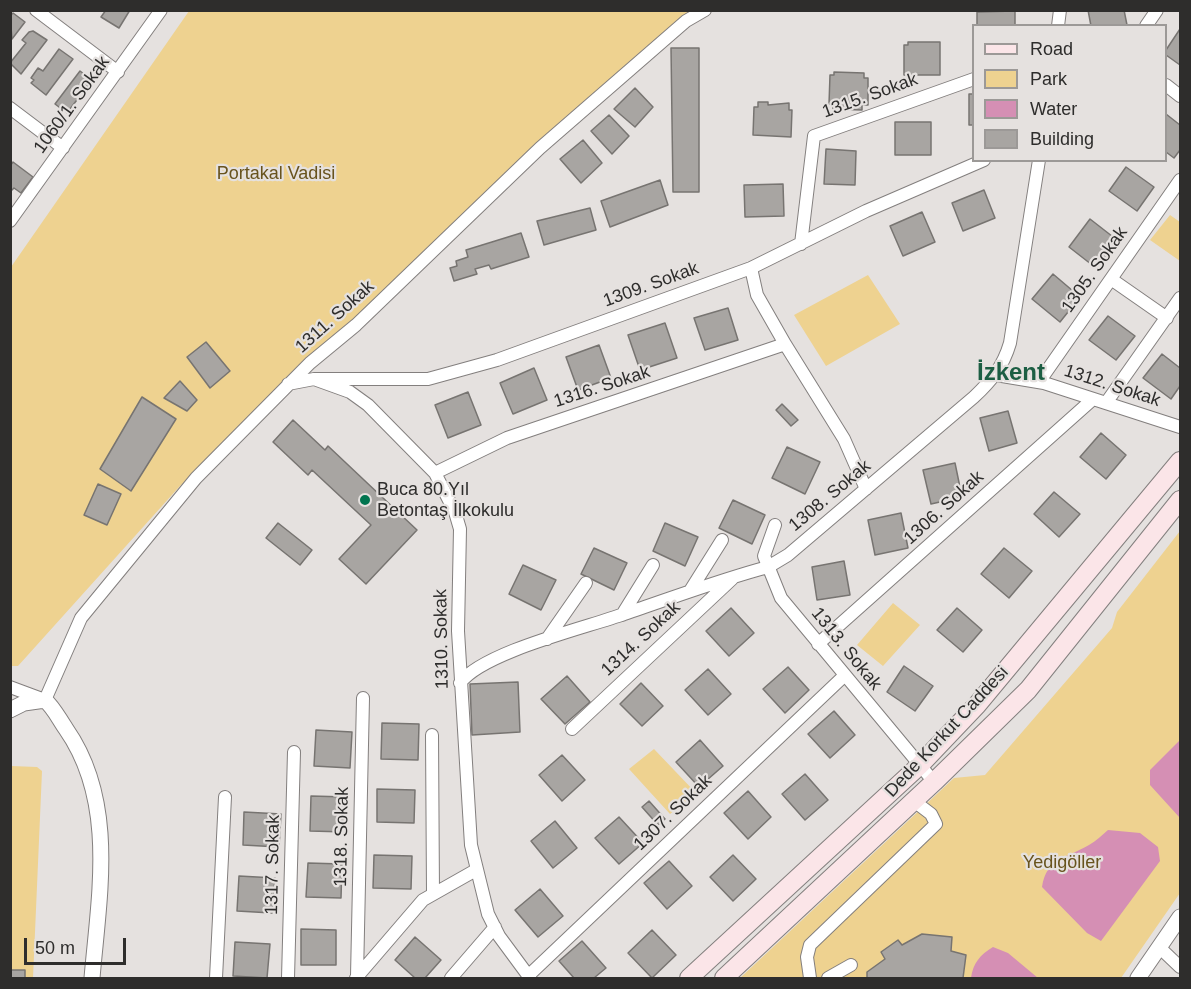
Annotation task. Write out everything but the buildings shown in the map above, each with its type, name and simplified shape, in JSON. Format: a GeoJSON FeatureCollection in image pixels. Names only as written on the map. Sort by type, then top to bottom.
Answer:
{"type":"FeatureCollection","features":[{"type":"Feature","properties":{"kind":"main road","name":"Dede Korkut Caddesi"},"geometry":{"type":"LineString","coordinates":[[689,978],[919,766],[977,705],[1180,461]]}},
{"type":"Feature","properties":{"kind":"main road","name":"Dede Korkut Caddesi"},"geometry":{"type":"LineString","coordinates":[[724,978],[934,783],[1028,690],[1180,500]]}},
{"type":"Feature","properties":{"kind":"street"},"geometry":{"type":"LineString","coordinates":[[36,10],[118,72]]}},
{"type":"Feature","properties":{"kind":"street","name":"1060/1. Sokak"},"geometry":{"type":"LineString","coordinates":[[10,221],[161,10]]}},
{"type":"Feature","properties":{"kind":"street","name":"1311. Sokak"},"geometry":{"type":"LineString","coordinates":[[45,700],[81,618],[196,478],[287,384],[356,325],[540,148],[686,21],[705,10]]}},
{"type":"Feature","properties":{"kind":"street"},"geometry":{"type":"LineString","coordinates":[[1147,24],[1157,10]]}},
{"type":"Feature","properties":{"kind":"street","name":"1315. Sokak"},"geometry":{"type":"LineString","coordinates":[[801,244],[814,136],[972,80]]}},
{"type":"Feature","properties":{"kind":"street"},"geometry":{"type":"LineString","coordinates":[[1167,86],[1180,96]]}},
{"type":"Feature","properties":{"kind":"street"},"geometry":{"type":"LineString","coordinates":[[10,108],[63,148]]}},
{"type":"Feature","properties":{"kind":"street","name":"1309. Sokak"},"geometry":{"type":"LineString","coordinates":[[314,379],[428,379],[497,360],[751,268],[866,211],[979,162]]}},
{"type":"Feature","properties":{"kind":"street","name":"1308. Sokak"},"geometry":{"type":"LineString","coordinates":[[460,683],[466,674],[479,666],[547,639],[768,567],[788,555],[974,397],[996,375],[1010,344],[1039,162]]}},
{"type":"Feature","properties":{"kind":"street","name":"1305. Sokak"},"geometry":{"type":"LineString","coordinates":[[1039,382],[1180,180]]}},
{"type":"Feature","properties":{"kind":"street"},"geometry":{"type":"LineString","coordinates":[[751,268],[757,295],[844,439],[866,489]]}},
{"type":"Feature","properties":{"kind":"street"},"geometry":{"type":"LineString","coordinates":[[1111,279],[1167,318]]}},
{"type":"Feature","properties":{"kind":"street"},"geometry":{"type":"LineString","coordinates":[[1106,403],[1180,298]]}},
{"type":"Feature","properties":{"kind":"street","name":"1316. Sokak"},"geometry":{"type":"LineString","coordinates":[[435,473],[507,438],[785,344]]}},
{"type":"Feature","properties":{"kind":"street","name":"1312. Sokak"},"geometry":{"type":"LineString","coordinates":[[996,375],[1039,382],[1180,426]]}},
{"type":"Feature","properties":{"kind":"street"},"geometry":{"type":"LineString","coordinates":[[287,384],[314,379]]}},
{"type":"Feature","properties":{"kind":"street","name":"1310. Sokak"},"geometry":{"type":"LineString","coordinates":[[314,379],[350,392],[368,405],[435,473],[451,502],[460,529],[460,683],[471,845],[488,914],[529,977]]}},
{"type":"Feature","properties":{"kind":"street","name":"1306. Sokak"},"geometry":{"type":"LineString","coordinates":[[818,644],[1093,399]]}},
{"type":"Feature","properties":{"kind":"street","name":"1313. Sokak"},"geometry":{"type":"LineString","coordinates":[[775,525],[764,556],[781,597],[934,783]]}},
{"type":"Feature","properties":{"kind":"street"},"geometry":{"type":"LineString","coordinates":[[690,591],[722,540]]}},
{"type":"Feature","properties":{"kind":"street"},"geometry":{"type":"LineString","coordinates":[[622,615],[653,565]]}},
{"type":"Feature","properties":{"kind":"street","name":"1314. Sokak"},"geometry":{"type":"LineString","coordinates":[[572,729],[735,576]]}},
{"type":"Feature","properties":{"kind":"street"},"geometry":{"type":"LineString","coordinates":[[547,639],[586,583]]}},
{"type":"Feature","properties":{"kind":"street","name":"1307. Sokak"},"geometry":{"type":"LineString","coordinates":[[529,977],[844,676]]}},
{"type":"Feature","properties":{"kind":"street"},"geometry":{"type":"LineString","coordinates":[[10,687],[45,700],[52,705],[79,747],[98,803],[101,833],[100,879],[92,978]]}},
{"type":"Feature","properties":{"kind":"street","name":"1318. Sokak"},"geometry":{"type":"LineString","coordinates":[[356,977],[363,698]]}},
{"type":"Feature","properties":{"kind":"street"},"geometry":{"type":"LineString","coordinates":[[10,710],[24,703],[45,700]]}},
{"type":"Feature","properties":{"kind":"street"},"geometry":{"type":"LineString","coordinates":[[432,735],[433,894]]}},
{"type":"Feature","properties":{"kind":"street","name":"1317. Sokak"},"geometry":{"type":"LineString","coordinates":[[288,978],[294,753]]}},
{"type":"Feature","properties":{"kind":"street"},"geometry":{"type":"LineString","coordinates":[[216,978],[225,797]]}},
{"type":"Feature","properties":{"kind":"street"},"geometry":{"type":"LineString","coordinates":[[810,978],[807,957],[810,945],[936,824],[931,814],[914,801]]}},
{"type":"Feature","properties":{"kind":"street"},"geometry":{"type":"LineString","coordinates":[[356,977],[423,900],[476,870]]}},
{"type":"Feature","properties":{"kind":"street"},"geometry":{"type":"LineString","coordinates":[[1138,978],[1180,917]]}},
{"type":"Feature","properties":{"kind":"street"},"geometry":{"type":"LineString","coordinates":[[451,978],[495,927]]}},
{"type":"Feature","properties":{"kind":"street"},"geometry":{"type":"LineString","coordinates":[[1159,948],[1180,967]]}},
{"type":"Feature","properties":{"kind":"street"},"geometry":{"type":"LineString","coordinates":[[828,978],[851,965]]}},
{"type":"Feature","properties":{"kind":"green space","name":"Portakal Vadisi"},"geometry":{"type":"Polygon","coordinates":[[[189,11],[693,11],[180,486],[18,666],[11,666],[11,267],[189,11]]]}},
{"type":"Feature","properties":{"kind":"green space"},"geometry":{"type":"Polygon","coordinates":[[[1170,215],[1180,222],[1180,261],[1150,240],[1170,215]]]}},
{"type":"Feature","properties":{"kind":"green space"},"geometry":{"type":"Polygon","coordinates":[[[868,275],[900,324],[826,366],[794,315],[868,275]]]}},
{"type":"Feature","properties":{"kind":"green space","name":"Yedigöller"},"geometry":{"type":"Polygon","coordinates":[[[1180,531],[1180,893],[1121,978],[740,978],[954,778],[985,775],[1112,628],[1117,612],[1180,531]]]}},
{"type":"Feature","properties":{"kind":"green space"},"geometry":{"type":"Polygon","coordinates":[[[893,603],[920,625],[883,666],[857,645],[893,603]]]}},
{"type":"Feature","properties":{"kind":"green space"},"geometry":{"type":"Polygon","coordinates":[[[654,749],[696,793],[670,814],[629,769],[654,749]]]}},
{"type":"Feature","properties":{"kind":"green space"},"geometry":{"type":"Polygon","coordinates":[[[11,766],[37,767],[42,771],[33,978],[11,978],[11,766]]]}},
{"type":"Feature","properties":{"kind":"water"},"geometry":{"type":"Polygon","coordinates":[[[1180,740],[1180,818],[1150,785],[1150,770],[1180,740]]]}},
{"type":"Feature","properties":{"kind":"water"},"geometry":{"type":"Polygon","coordinates":[[[1108,830],[1140,833],[1158,847],[1160,861],[1101,941],[1087,933],[1042,887],[1044,877],[1053,864],[1092,843],[1108,830]]]}},
{"type":"Feature","properties":{"kind":"water"},"geometry":{"type":"Polygon","coordinates":[[[993,947],[1008,953],[1038,978],[971,978],[978,960],[993,947]]]}},
{"type":"Feature","properties":{"kind":"place","name":"Buca 80.Yıl Betontaş İlkokulu"},"geometry":{"type":"Point","coordinates":[365,500]}},
{"type":"Feature","properties":{"kind":"district","name":"İzkent"},"geometry":{"type":"Point","coordinates":[1011,373]}}]}
